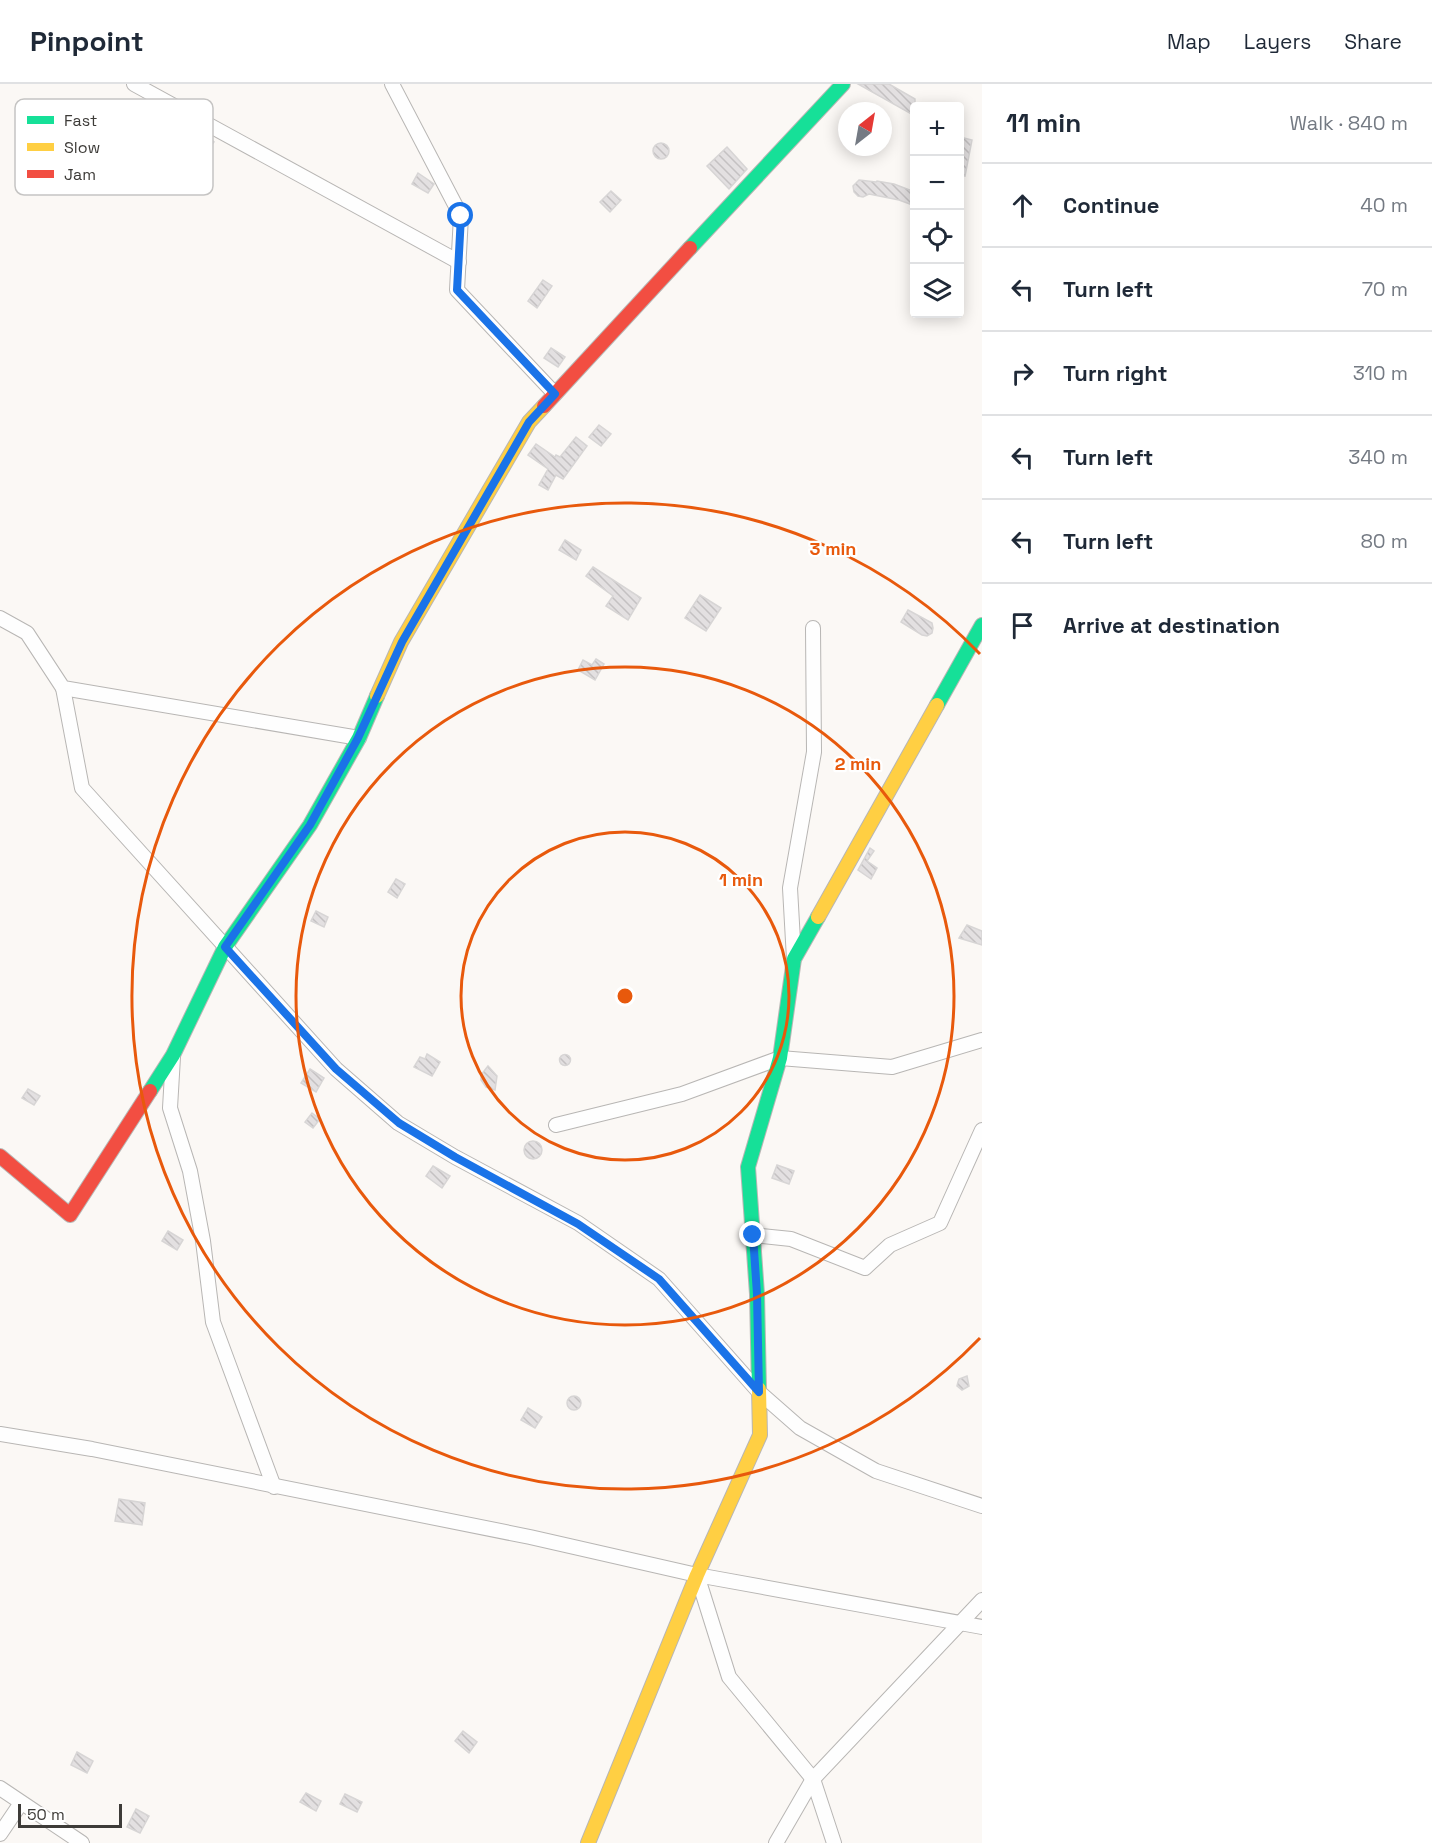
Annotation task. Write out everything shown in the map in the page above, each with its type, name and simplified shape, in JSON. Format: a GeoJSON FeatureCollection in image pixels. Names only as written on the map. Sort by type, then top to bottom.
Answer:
{"type":"FeatureCollection","features":[{"type":"Feature","properties":{"kind":"street"},"geometry":{"type":"LineString","coordinates":[[134,84],[161,99]]}},
{"type":"Feature","properties":{"kind":"street"},"geometry":{"type":"LineString","coordinates":[[392,84],[461,216],[457,290],[555,394]]}},
{"type":"Feature","properties":{"kind":"street"},"geometry":{"type":"LineString","coordinates":[[0,1156],[70,1215],[173,1055],[225,947],[310,825],[358,738],[407,632],[529,422],[843,84]]}},
{"type":"Feature","properties":{"kind":"street"},"geometry":{"type":"LineString","coordinates":[[213,127],[459,262]]}},
{"type":"Feature","properties":{"kind":"street"},"geometry":{"type":"LineString","coordinates":[[0,618],[27,633],[63,688],[82,789],[336,1069],[399,1123],[455,1157],[578,1224],[659,1279],[759,1392],[800,1428],[876,1471],[982,1506]]}},
{"type":"Feature","properties":{"kind":"street"},"geometry":{"type":"LineString","coordinates":[[794,959],[982,625]]}},
{"type":"Feature","properties":{"kind":"street"},"geometry":{"type":"LineString","coordinates":[[588,1843],[697,1575],[760,1435],[757,1294],[748,1167],[780,1058],[794,959],[790,888],[814,752],[813,628]]}},
{"type":"Feature","properties":{"kind":"street"},"geometry":{"type":"LineString","coordinates":[[63,688],[358,738]]}},
{"type":"Feature","properties":{"kind":"street"},"geometry":{"type":"LineString","coordinates":[[556,1125],[682,1094],[780,1058],[892,1067],[982,1040]]}},
{"type":"Feature","properties":{"kind":"street"},"geometry":{"type":"LineString","coordinates":[[173,1055],[170,1108],[189,1171],[203,1241],[213,1322],[274,1487]]}},
{"type":"Feature","properties":{"kind":"street"},"geometry":{"type":"LineString","coordinates":[[753,1235],[791,1239],[865,1268],[890,1245],[940,1223],[982,1130]]}},
{"type":"Feature","properties":{"kind":"street"},"geometry":{"type":"LineString","coordinates":[[0,1434],[92,1449],[530,1537],[697,1575],[982,1627]]}},
{"type":"Feature","properties":{"kind":"street"},"geometry":{"type":"LineString","coordinates":[[697,1575],[729,1677],[813,1779],[834,1843]]}},
{"type":"Feature","properties":{"kind":"street"},"geometry":{"type":"LineString","coordinates":[[776,1843],[813,1779],[982,1600]]}},
{"type":"Feature","properties":{"kind":"street"},"geometry":{"type":"LineString","coordinates":[[0,1788],[82,1843]]}},
{"type":"Feature","properties":{"kind":"street"},"geometry":{"type":"LineString","coordinates":[[0,1834],[21,1803]]}},
{"type":"Feature","properties":{"kind":"building"},"geometry":{"type":"Polygon","coordinates":[[[858,84],[889,84],[915,99],[915,102],[910,102],[910,113],[858,84]]]}},
{"type":"Feature","properties":{"kind":"building"},"geometry":{"type":"Polygon","coordinates":[[[964,138],[972,140],[964,176],[964,138]]]}},
{"type":"Feature","properties":{"kind":"building"},"geometry":{"type":"Polygon","coordinates":[[[658,143],[664,143],[669,151],[667,157],[658,159],[653,154],[653,148],[658,143]]]}},
{"type":"Feature","properties":{"kind":"building"},"geometry":{"type":"Polygon","coordinates":[[[727,147],[747,169],[729,189],[707,166],[727,147]]]}},
{"type":"Feature","properties":{"kind":"building"},"geometry":{"type":"Polygon","coordinates":[[[418,173],[434,184],[428,193],[412,184],[418,173]]]}},
{"type":"Feature","properties":{"kind":"building"},"geometry":{"type":"Polygon","coordinates":[[[859,180],[894,184],[910,190],[910,204],[869,194],[863,197],[858,196],[853,186],[859,180]]]}},
{"type":"Feature","properties":{"kind":"building"},"geometry":{"type":"Polygon","coordinates":[[[611,191],[621,200],[610,212],[600,202],[611,191]]]}},
{"type":"Feature","properties":{"kind":"building"},"geometry":{"type":"Polygon","coordinates":[[[543,280],[552,286],[537,308],[528,301],[543,280]]]}},
{"type":"Feature","properties":{"kind":"building"},"geometry":{"type":"Polygon","coordinates":[[[551,348],[565,357],[558,367],[544,358],[551,348]]]}},
{"type":"Feature","properties":{"kind":"building"},"geometry":{"type":"Polygon","coordinates":[[[599,425],[611,434],[601,446],[589,437],[599,425]]]}},
{"type":"Feature","properties":{"kind":"building"},"geometry":{"type":"Polygon","coordinates":[[[576,437],[587,446],[563,479],[556,475],[548,490],[539,485],[548,469],[528,455],[536,444],[555,457],[556,455],[560,457],[576,437]]]}},
{"type":"Feature","properties":{"kind":"building"},"geometry":{"type":"Polygon","coordinates":[[[565,540],[581,550],[576,560],[559,550],[565,540]]]}},
{"type":"Feature","properties":{"kind":"building"},"geometry":{"type":"Polygon","coordinates":[[[593,567],[641,598],[628,620],[606,606],[613,596],[586,576],[593,567]]]}},
{"type":"Feature","properties":{"kind":"building"},"geometry":{"type":"Polygon","coordinates":[[[700,595],[721,608],[706,631],[685,618],[700,595]]]}},
{"type":"Feature","properties":{"kind":"building"},"geometry":{"type":"Polygon","coordinates":[[[908,610],[932,623],[932,633],[927,636],[922,635],[901,622],[908,610]]]}},
{"type":"Feature","properties":{"kind":"building"},"geometry":{"type":"Polygon","coordinates":[[[596,659],[604,664],[595,680],[578,670],[583,660],[592,665],[596,659]]]}},
{"type":"Feature","properties":{"kind":"building"},"geometry":{"type":"Polygon","coordinates":[[[870,848],[874,851],[867,861],[877,868],[871,879],[858,870],[870,848]]]}},
{"type":"Feature","properties":{"kind":"building"},"geometry":{"type":"Polygon","coordinates":[[[396,879],[405,884],[397,898],[388,892],[396,879]]]}},
{"type":"Feature","properties":{"kind":"building"},"geometry":{"type":"Polygon","coordinates":[[[316,911],[328,917],[324,927],[311,921],[316,911]]]}},
{"type":"Feature","properties":{"kind":"building"},"geometry":{"type":"Polygon","coordinates":[[[967,925],[982,931],[982,945],[959,938],[967,925]]]}},
{"type":"Feature","properties":{"kind":"building"},"geometry":{"type":"Polygon","coordinates":[[[427,1054],[440,1062],[432,1076],[414,1067],[420,1057],[425,1059],[427,1054]]]}},
{"type":"Feature","properties":{"kind":"building"},"geometry":{"type":"Polygon","coordinates":[[[565,1054],[571,1060],[565,1066],[559,1060],[565,1054]]]}},
{"type":"Feature","properties":{"kind":"building"},"geometry":{"type":"Polygon","coordinates":[[[488,1066],[497,1076],[495,1090],[486,1087],[481,1080],[481,1075],[488,1066]]]}},
{"type":"Feature","properties":{"kind":"building"},"geometry":{"type":"Polygon","coordinates":[[[310,1069],[324,1078],[316,1092],[301,1083],[310,1069]]]}},
{"type":"Feature","properties":{"kind":"building"},"geometry":{"type":"Polygon","coordinates":[[[28,1089],[40,1096],[34,1105],[22,1098],[28,1089]]]}},
{"type":"Feature","properties":{"kind":"building"},"geometry":{"type":"Polygon","coordinates":[[[312,1113],[320,1119],[313,1128],[305,1122],[312,1113]]]}},
{"type":"Feature","properties":{"kind":"building"},"geometry":{"type":"Polygon","coordinates":[[[533,1141],[539,1144],[542,1150],[539,1156],[533,1159],[527,1156],[524,1150],[527,1144],[533,1141]]]}},
{"type":"Feature","properties":{"kind":"building"},"geometry":{"type":"Polygon","coordinates":[[[777,1165],[794,1171],[789,1184],[772,1178],[777,1165]]]}},
{"type":"Feature","properties":{"kind":"building"},"geometry":{"type":"Polygon","coordinates":[[[433,1166],[450,1176],[442,1188],[426,1176],[433,1166]]]}},
{"type":"Feature","properties":{"kind":"building"},"geometry":{"type":"Polygon","coordinates":[[[168,1231],[183,1240],[177,1250],[162,1241],[168,1231]]]}},
{"type":"Feature","properties":{"kind":"building"},"geometry":{"type":"Polygon","coordinates":[[[967,1376],[969,1386],[962,1390],[957,1386],[959,1379],[967,1376]]]}},
{"type":"Feature","properties":{"kind":"building"},"geometry":{"type":"Polygon","coordinates":[[[574,1396],[579,1398],[581,1403],[579,1408],[574,1410],[569,1408],[567,1403],[569,1398],[574,1396]]]}},
{"type":"Feature","properties":{"kind":"building"},"geometry":{"type":"Polygon","coordinates":[[[528,1408],[542,1417],[535,1428],[521,1420],[528,1408]]]}},
{"type":"Feature","properties":{"kind":"building"},"geometry":{"type":"Polygon","coordinates":[[[119,1499],[145,1503],[142,1525],[115,1521],[119,1499]]]}},
{"type":"Feature","properties":{"kind":"building"},"geometry":{"type":"Polygon","coordinates":[[[463,1731],[477,1742],[469,1753],[455,1741],[463,1731]]]}},
{"type":"Feature","properties":{"kind":"building"},"geometry":{"type":"Polygon","coordinates":[[[77,1752],[93,1761],[87,1773],[71,1765],[77,1752]]]}},
{"type":"Feature","properties":{"kind":"building"},"geometry":{"type":"Polygon","coordinates":[[[306,1793],[321,1801],[316,1811],[300,1802],[306,1793]]]}},
{"type":"Feature","properties":{"kind":"building"},"geometry":{"type":"Polygon","coordinates":[[[345,1794],[362,1802],[357,1812],[340,1804],[345,1794]]]}},
{"type":"Feature","properties":{"kind":"building"},"geometry":{"type":"Polygon","coordinates":[[[136,1809],[149,1816],[140,1833],[127,1827],[136,1809]]]}},
{"type":"Feature","properties":{"kind":"traffic: fast"},"geometry":{"type":"LineString","coordinates":[[690,248],[843,84]]}},
{"type":"Feature","properties":{"kind":"traffic: fast"},"geometry":{"type":"LineString","coordinates":[[937,705],[982,625]]}},
{"type":"Feature","properties":{"kind":"traffic: fast"},"geometry":{"type":"LineString","coordinates":[[150,1091],[173,1055],[225,947],[310,825],[359,738],[377,696]]}},
{"type":"Feature","properties":{"kind":"traffic: fast"},"geometry":{"type":"LineString","coordinates":[[759,1389],[757,1294],[748,1167],[780,1058],[794,959],[818,917]]}},
{"type":"Feature","properties":{"kind":"traffic: slow"},"geometry":{"type":"LineString","coordinates":[[377,696],[401,642],[529,422],[544,406]]}},
{"type":"Feature","properties":{"kind":"traffic: slow"},"geometry":{"type":"LineString","coordinates":[[818,917],[937,705]]}},
{"type":"Feature","properties":{"kind":"traffic: slow"},"geometry":{"type":"LineString","coordinates":[[588,1843],[697,1575],[760,1435],[759,1389]]}},
{"type":"Feature","properties":{"kind":"traffic: jam"},"geometry":{"type":"LineString","coordinates":[[544,406],[690,248]]}},
{"type":"Feature","properties":{"kind":"traffic: jam"},"geometry":{"type":"LineString","coordinates":[[0,1156],[70,1215],[150,1091]]}},
{"type":"Feature","properties":{"kind":"route"},"geometry":{"type":"LineString","coordinates":[[461,216],[457,290],[555,394],[529,422],[402,642],[358,738],[310,825],[225,947],[336,1069],[399,1123],[455,1157],[578,1224],[659,1279],[759,1392],[753,1235]]}}]}
